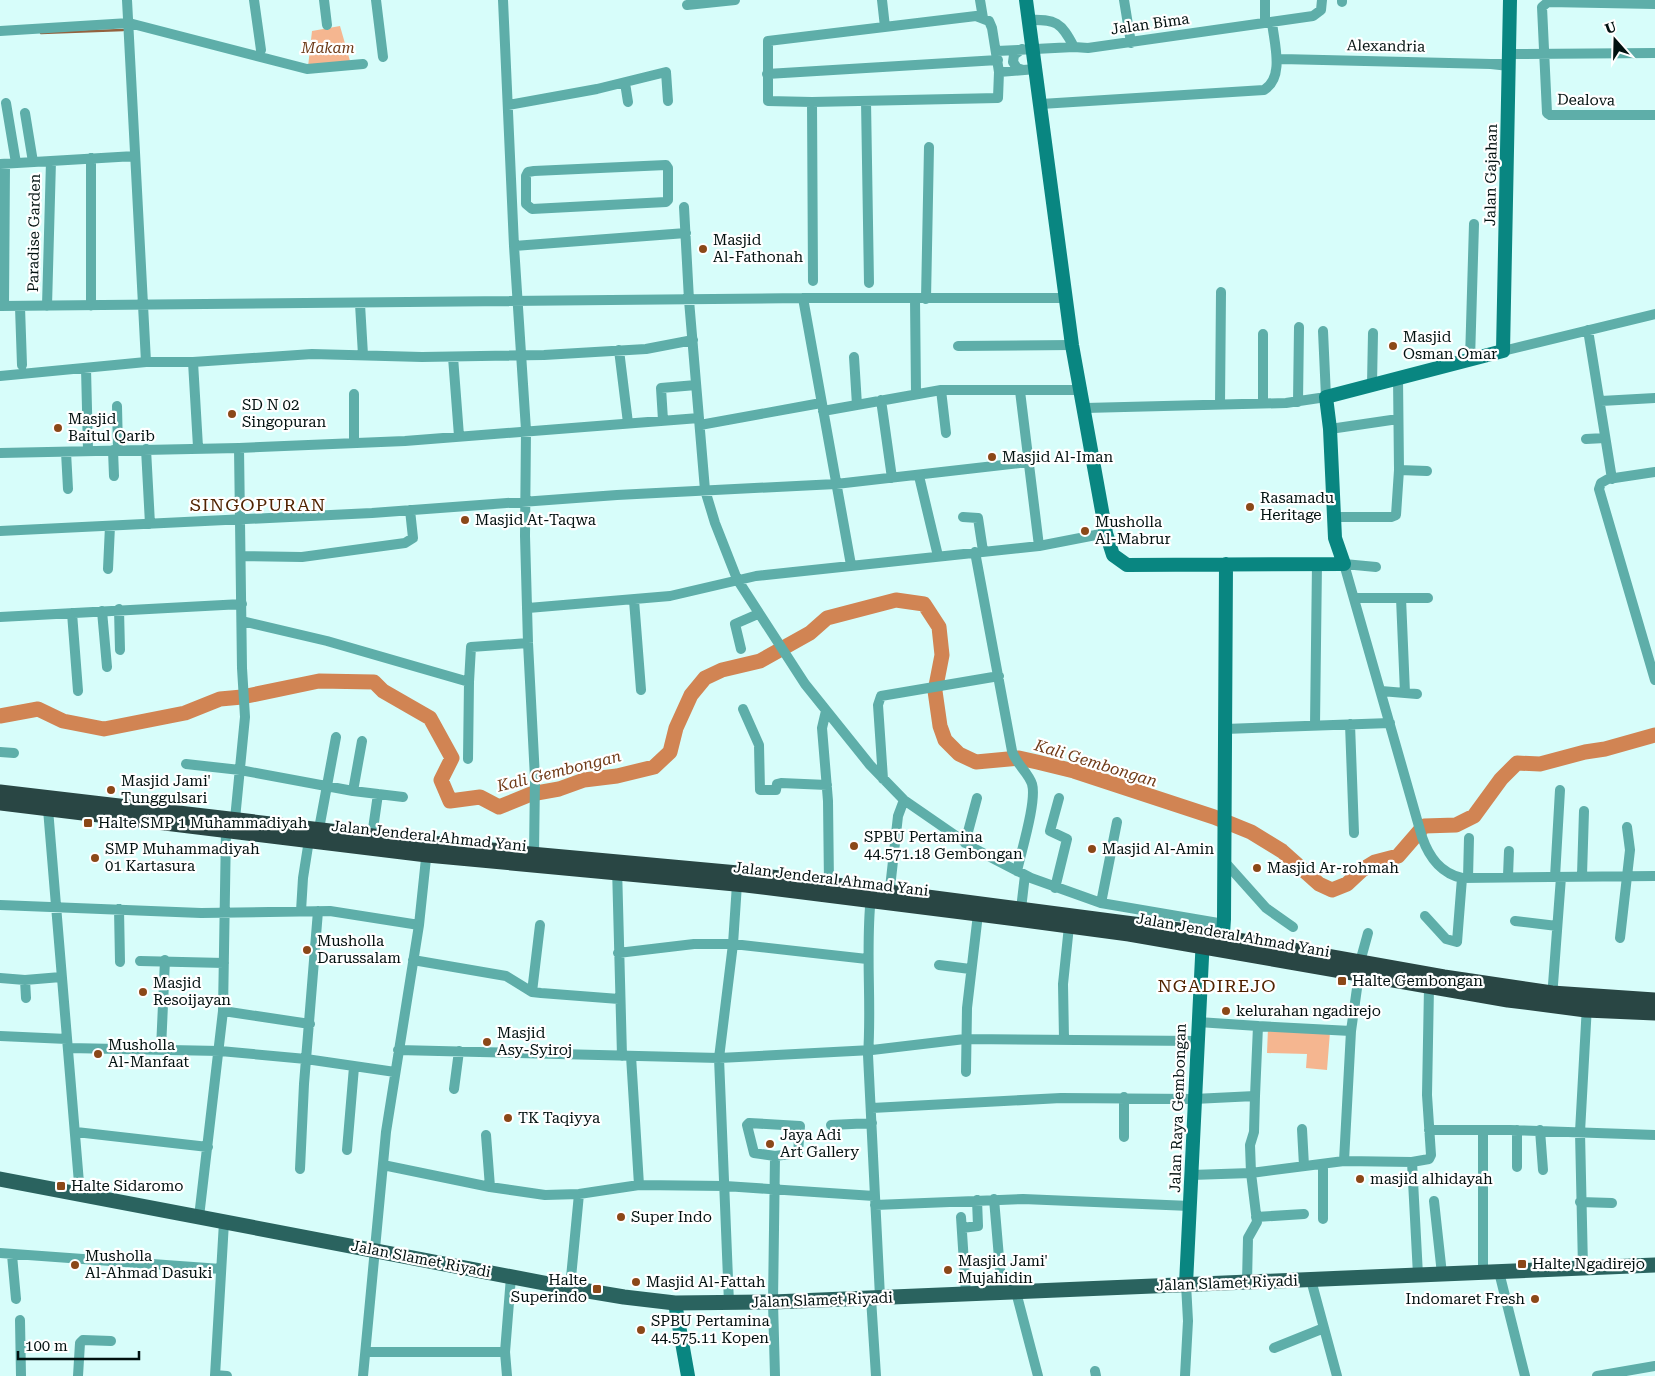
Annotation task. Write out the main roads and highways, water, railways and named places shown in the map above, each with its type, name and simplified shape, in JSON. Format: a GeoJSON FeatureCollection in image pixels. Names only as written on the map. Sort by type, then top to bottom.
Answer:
{"type":"FeatureCollection","features":[{"type":"Feature","properties":{"kind":"highway","name":"Jalan Jenderal Ahmad Yani"},"geometry":{"type":"LineString","coordinates":[[0,792],[104,809],[427,849],[828,884],[871,896]]}},
{"type":"Feature","properties":{"kind":"highway","name":"Jalan Jenderal Ahmad Yani"},"geometry":{"type":"LineString","coordinates":[[0,803],[48,809],[104,809]]}},
{"type":"Feature","properties":{"kind":"highway","name":"Jalan Jenderal Ahmad Yani"},"geometry":{"type":"LineString","coordinates":[[314,834],[372,836],[427,849],[534,854],[737,884],[1021,909],[1202,941]]}},
{"type":"Feature","properties":{"kind":"highway","name":"Jalan Jenderal Ahmad Yani"},"geometry":{"type":"LineString","coordinates":[[888,898],[978,914],[1069,926],[1202,941],[1223,938],[1359,968],[1429,987],[1587,1003],[1655,1013]]}},
{"type":"Feature","properties":{"kind":"highway","name":"Jalan Jenderal Ahmad Yani"},"geometry":{"type":"LineString","coordinates":[[1359,968],[1552,999]]}},
{"type":"Feature","properties":{"kind":"highway","name":"Jalan Jenderal Ahmad Yani"},"geometry":{"type":"LineString","coordinates":[[1587,1003],[1655,1000]]}},
{"type":"Feature","properties":{"kind":"main road","name":"Jalan Slamet Riyadi"},"geometry":{"type":"LineString","coordinates":[[0,1179],[570,1288],[675,1303],[773,1302],[1655,1265]]}},
{"type":"Feature","properties":{"kind":"waterway"},"geometry":{"type":"LineString","coordinates":[[41,33],[123,30]]}},
{"type":"Feature","properties":{"kind":"waterway","name":"Kali Gembongan"},"geometry":{"type":"LineString","coordinates":[[0,716],[38,709],[63,721],[104,729],[185,713],[220,699],[242,697],[319,681],[374,682],[383,691],[430,718],[452,758],[441,780],[450,801],[480,797],[499,807],[531,794],[559,789],[584,780],[617,776],[654,767],[670,752],[676,728],[691,695],[705,678],[722,670],[760,661],[810,633],[827,618],[896,600],[924,604],[939,627],[942,655],[935,691],[940,726],[945,740],[959,754],[976,762],[1019,758],[1074,771],[1214,817],[1251,832],[1282,851],[1319,884],[1332,890],[1347,884],[1362,870],[1375,862],[1398,856],[1424,826],[1456,825],[1474,816],[1501,779],[1517,763],[1540,764],[1655,735]]}},
{"type":"Feature","properties":{"kind":"place","name":"Masjid Al-Fathonah"},"geometry":{"type":"Point","coordinates":[703,249]}},
{"type":"Feature","properties":{"kind":"place","name":"Masjid Osman Omar"},"geometry":{"type":"Point","coordinates":[1393,346]}},
{"type":"Feature","properties":{"kind":"place","name":"SD N 02 Singopuran"},"geometry":{"type":"Point","coordinates":[232,414]}},
{"type":"Feature","properties":{"kind":"place","name":"Masjid Baitul Qarib"},"geometry":{"type":"Point","coordinates":[58,428]}},
{"type":"Feature","properties":{"kind":"place","name":"Masjid Al-Iman"},"geometry":{"type":"Point","coordinates":[992,457]}},
{"type":"Feature","properties":{"kind":"place","name":"Rasamadu Heritage"},"geometry":{"type":"Point","coordinates":[1250,507]}},
{"type":"Feature","properties":{"kind":"place","name":"Masjid At-Taqwa"},"geometry":{"type":"Point","coordinates":[465,520]}},
{"type":"Feature","properties":{"kind":"place","name":"Musholla Al-Mabrur"},"geometry":{"type":"Point","coordinates":[1085,531]}},
{"type":"Feature","properties":{"kind":"place","name":"Masjid Jami' Tunggulsari"},"geometry":{"type":"Point","coordinates":[111,790]}},
{"type":"Feature","properties":{"kind":"place","name":"Halte SMP 1 Muhammadiyah"},"geometry":{"type":"Point","coordinates":[88,823]}},
{"type":"Feature","properties":{"kind":"place","name":"SPBU Pertamina 44.571.18 Gembongan"},"geometry":{"type":"Point","coordinates":[854,846]}},
{"type":"Feature","properties":{"kind":"place","name":"Masjid Al-Amin"},"geometry":{"type":"Point","coordinates":[1092,849]}},
{"type":"Feature","properties":{"kind":"place","name":"SMP Muhammadiyah 01 Kartasura"},"geometry":{"type":"Point","coordinates":[95,858]}},
{"type":"Feature","properties":{"kind":"place","name":"Masjid Ar-rohmah"},"geometry":{"type":"Point","coordinates":[1257,868]}},
{"type":"Feature","properties":{"kind":"place","name":"Musholla Darussalam"},"geometry":{"type":"Point","coordinates":[307,950]}},
{"type":"Feature","properties":{"kind":"place","name":"Halte Gembongan"},"geometry":{"type":"Point","coordinates":[1342,981]}},
{"type":"Feature","properties":{"kind":"place","name":"Masjid Resoijayan"},"geometry":{"type":"Point","coordinates":[143,992]}},
{"type":"Feature","properties":{"kind":"place","name":"kelurahan ngadirejo"},"geometry":{"type":"Point","coordinates":[1226,1011]}},
{"type":"Feature","properties":{"kind":"place","name":"Masjid Asy-Syiroj"},"geometry":{"type":"Point","coordinates":[487,1042]}},
{"type":"Feature","properties":{"kind":"place","name":"Musholla Al-Manfaat"},"geometry":{"type":"Point","coordinates":[98,1054]}},
{"type":"Feature","properties":{"kind":"place","name":"TK Taqiyya"},"geometry":{"type":"Point","coordinates":[508,1118]}},
{"type":"Feature","properties":{"kind":"place","name":"Jaya Adi Art Gallery"},"geometry":{"type":"Point","coordinates":[770,1144]}},
{"type":"Feature","properties":{"kind":"place","name":"masjid alhidayah"},"geometry":{"type":"Point","coordinates":[1360,1179]}},
{"type":"Feature","properties":{"kind":"place","name":"Halte Sidaromo"},"geometry":{"type":"Point","coordinates":[61,1186]}},
{"type":"Feature","properties":{"kind":"place","name":"Super Indo"},"geometry":{"type":"Point","coordinates":[621,1217]}},
{"type":"Feature","properties":{"kind":"place","name":"Halte Ngadirejo"},"geometry":{"type":"Point","coordinates":[1522,1264]}},
{"type":"Feature","properties":{"kind":"place","name":"Musholla Al-Ahmad Dasuki"},"geometry":{"type":"Point","coordinates":[75,1265]}},
{"type":"Feature","properties":{"kind":"place","name":"Masjid Jami' Mujahidin"},"geometry":{"type":"Point","coordinates":[948,1270]}},
{"type":"Feature","properties":{"kind":"place","name":"Masjid Al-Fattah"},"geometry":{"type":"Point","coordinates":[636,1282]}},
{"type":"Feature","properties":{"kind":"place","name":"Halte Superindo"},"geometry":{"type":"Point","coordinates":[597,1289]}},
{"type":"Feature","properties":{"kind":"place","name":"Indomaret Fresh"},"geometry":{"type":"Point","coordinates":[1535,1299]}},
{"type":"Feature","properties":{"kind":"place","name":"SPBU Pertamina 44.575.11 Kopen"},"geometry":{"type":"Point","coordinates":[641,1330]}},
{"type":"Feature","properties":{"kind":"district","name":"SINGOPURAN"},"geometry":{"type":"Point","coordinates":[258,504]}},
{"type":"Feature","properties":{"kind":"district","name":"NGADIREJO"},"geometry":{"type":"Point","coordinates":[1217,985]}},
{"type":"Feature","properties":{"kind":"park label","name":"Makam"},"geometry":{"type":"Point","coordinates":[328,48]}}]}
